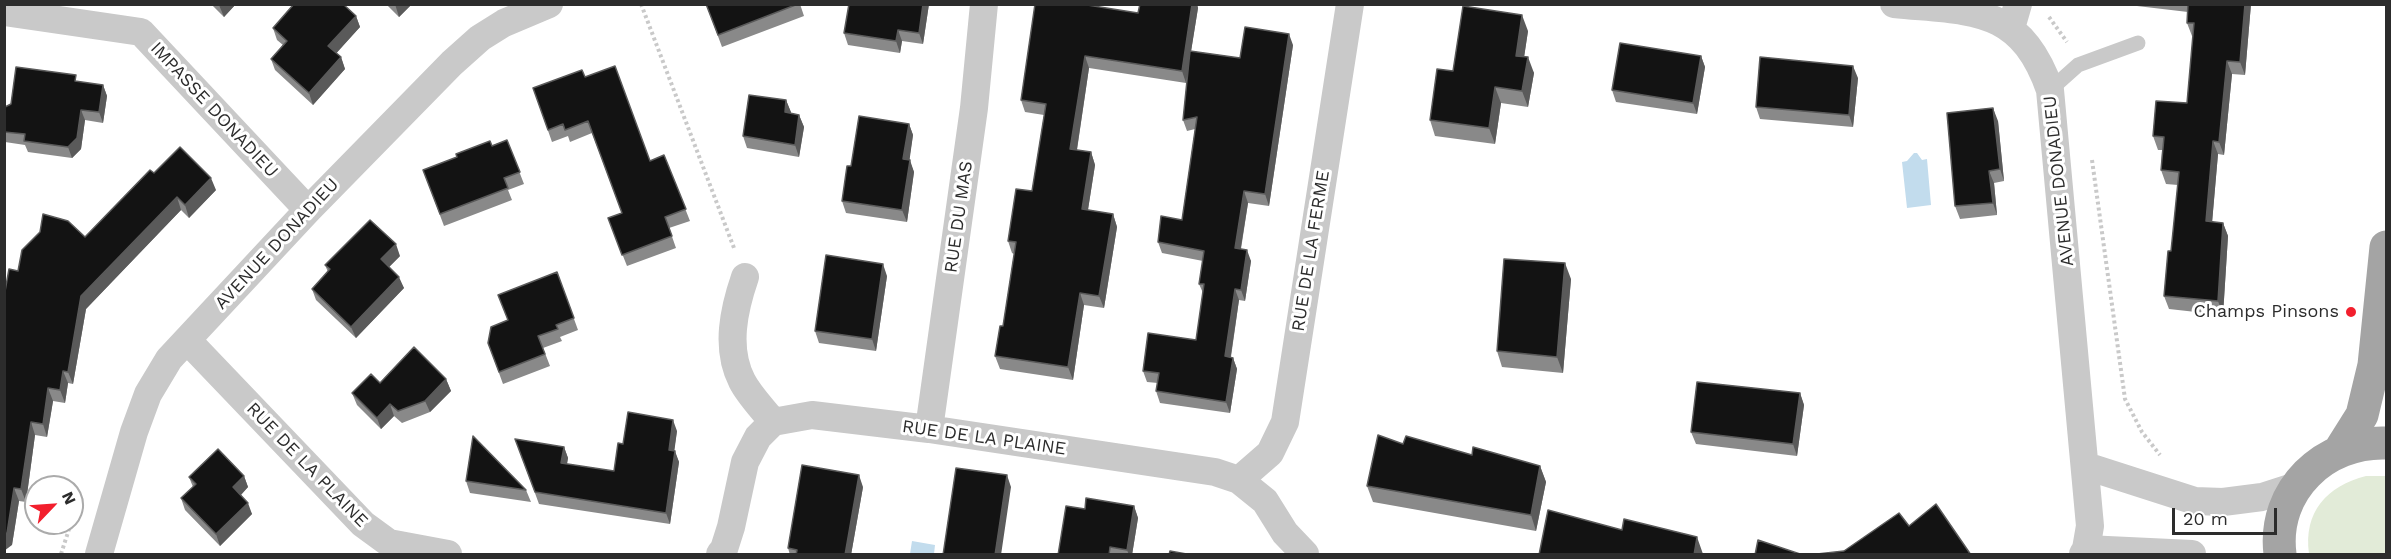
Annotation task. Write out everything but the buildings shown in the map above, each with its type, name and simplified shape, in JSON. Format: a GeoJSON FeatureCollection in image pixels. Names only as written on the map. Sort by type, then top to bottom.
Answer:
{"type":"FeatureCollection","features":[{"type":"Feature","properties":{"kind":"main road"},"geometry":{"type":"LineString","coordinates":[[2340,450],[2362,415],[2374,365],[2386,247]]}},
{"type":"Feature","properties":{"kind":"main road"},"geometry":{"type":"LineString","coordinates":[[2280,555],[2280,525],[2286,504],[2296,486],[2316,465],[2340,450],[2369,443],[2386,443]]}},
{"type":"Feature","properties":{"kind":"street","name":"AVENUE DONADIEU"},"geometry":{"type":"LineString","coordinates":[[99,555],[134,432],[148,394],[169,359],[308,210],[452,63],[480,38],[504,23],[549,4]]}},
{"type":"Feature","properties":{"kind":"street","name":"RUE DU MAS"},"geometry":{"type":"LineString","coordinates":[[929,429],[974,108],[984,4]]}},
{"type":"Feature","properties":{"kind":"street","name":"RUE DE LA FERME"},"geometry":{"type":"LineString","coordinates":[[1239,480],[1270,453],[1285,422],[1350,4]]}},
{"type":"Feature","properties":{"kind":"street","name":"AVENUE DONADIEU"},"geometry":{"type":"LineString","coordinates":[[1894,4],[1973,8],[1992,18],[2014,16],[2026,43],[2041,66],[2050,90],[2086,466]]}},
{"type":"Feature","properties":{"kind":"street","name":"IMPASSE DONADIEU"},"geometry":{"type":"LineString","coordinates":[[4,12],[141,32],[308,210]]}},
{"type":"Feature","properties":{"kind":"street"},"geometry":{"type":"LineString","coordinates":[[720,555],[731,526],[745,462],[758,437],[773,422],[741,380],[733,348],[734,309],[745,277]]}},
{"type":"Feature","properties":{"kind":"street","name":"RUE DE LA PLAINE"},"geometry":{"type":"LineString","coordinates":[[187,340],[363,524],[389,543],[448,555]]}},
{"type":"Feature","properties":{"kind":"street","name":"RUE DE LA PLAINE"},"geometry":{"type":"LineString","coordinates":[[773,422],[812,415],[929,429],[1215,472],[1239,480],[1265,501],[1285,533],[1305,555]]}},
{"type":"Feature","properties":{"kind":"street"},"geometry":{"type":"LineString","coordinates":[[2192,555],[2084,552],[2090,526],[2086,466],[2195,501],[2223,502],[2262,497],[2296,486]]}},
{"type":"Feature","properties":{"kind":"lane"},"geometry":{"type":"LineString","coordinates":[[2050,90],[2078,65],[2138,43]]}},
{"type":"Feature","properties":{"kind":"path"},"geometry":{"type":"LineString","coordinates":[[641,4],[745,277]]}},
{"type":"Feature","properties":{"kind":"path"},"geometry":{"type":"LineString","coordinates":[[2045,13],[2065,39],[2078,65]]}},
{"type":"Feature","properties":{"kind":"path","name":"AVENUE DONADIEU"},"geometry":{"type":"LineString","coordinates":[[2091,157],[2125,399],[2142,432],[2164,459]]}},
{"type":"Feature","properties":{"kind":"path"},"geometry":{"type":"LineString","coordinates":[[61,555],[67,535]]}},
{"type":"Feature","properties":{"kind":"green space"},"geometry":{"type":"Polygon","coordinates":[[[2366,476],[2386,476],[2386,554],[2309,554],[2310,526],[2321,503],[2340,487],[2366,476]]]}},
{"type":"Feature","properties":{"kind":"water"},"geometry":{"type":"Polygon","coordinates":[[[1914,153],[1917,153],[1922,160],[1927,159],[1931,205],[1907,208],[1902,162],[1907,161],[1914,153]]]}},
{"type":"Feature","properties":{"kind":"water"},"geometry":{"type":"Polygon","coordinates":[[[912,541],[935,545],[934,554],[910,554],[912,541]]]}},
{"type":"Feature","properties":{"kind":"place","name":"Champs Pinsons"},"geometry":{"type":"Point","coordinates":[2351,312]}}]}
